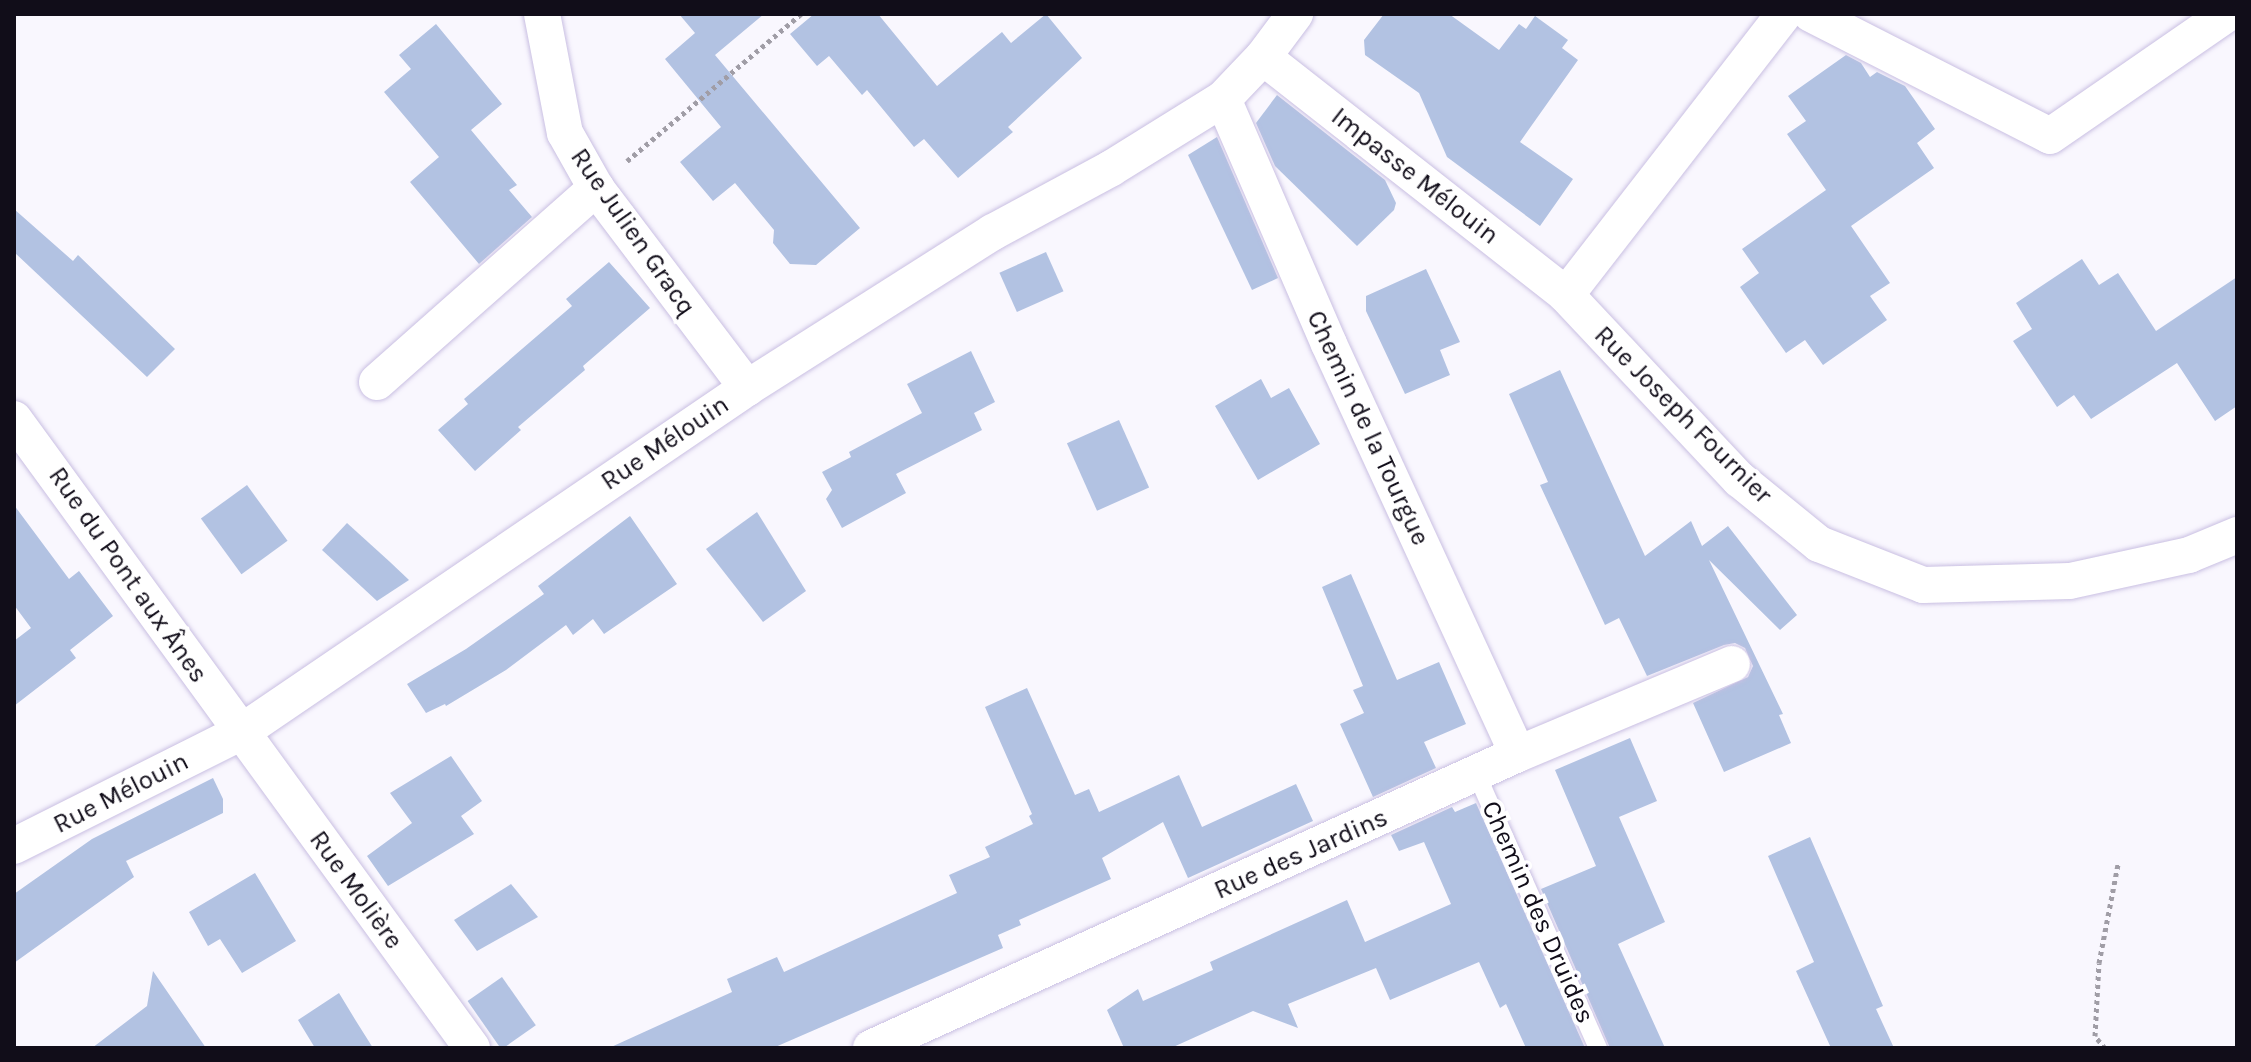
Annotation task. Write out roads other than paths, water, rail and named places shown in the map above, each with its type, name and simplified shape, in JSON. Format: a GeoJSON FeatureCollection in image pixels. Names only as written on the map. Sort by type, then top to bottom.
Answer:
{"type":"FeatureCollection","features":[{"type":"Feature","properties":{"kind":"street","name":"Rue Julien Gracq"},"geometry":{"type":"LineString","coordinates":[[542,14],[565,133],[596,188],[747,388]]}},
{"type":"Feature","properties":{"kind":"street","name":"Rue Mélouin"},"geometry":{"type":"LineString","coordinates":[[14,846],[240,733],[747,388],[993,232],[1110,169],[1223,99],[1263,57],[1295,14]]}},
{"type":"Feature","properties":{"kind":"street"},"geometry":{"type":"LineString","coordinates":[[1566,295],[1784,14]]}},
{"type":"Feature","properties":{"kind":"street"},"geometry":{"type":"LineString","coordinates":[[1811,14],[2050,136],[2227,14]]}},
{"type":"Feature","properties":{"kind":"street","name":"Impasse Mélouin"},"geometry":{"type":"LineString","coordinates":[[1263,57],[1566,295]]}},
{"type":"Feature","properties":{"kind":"street","name":"Chemin de la Tourgue"},"geometry":{"type":"LineString","coordinates":[[1223,99],[1329,344],[1518,754]]}},
{"type":"Feature","properties":{"kind":"street"},"geometry":{"type":"LineString","coordinates":[[377,382],[596,188]]}},
{"type":"Feature","properties":{"kind":"street","name":"Rue Joseph Fournier"},"geometry":{"type":"LineString","coordinates":[[1566,295],[1750,489],[1819,544],[1923,585],[2070,581],[2189,555],[2237,535]]}},
{"type":"Feature","properties":{"kind":"street","name":"Rue du Pont aux Ânes"},"geometry":{"type":"LineString","coordinates":[[14,419],[240,733]]}},
{"type":"Feature","properties":{"kind":"street","name":"Rue des Jardins"},"geometry":{"type":"LineString","coordinates":[[871,1048],[1518,754],[1732,664]]}},
{"type":"Feature","properties":{"kind":"street","name":"Rue Molière"},"geometry":{"type":"LineString","coordinates":[[240,733],[472,1048]]}},
{"type":"Feature","properties":{"kind":"lane","name":"Chemin des Druides"},"geometry":{"type":"LineString","coordinates":[[1477,775],[1598,1048]]}}]}
